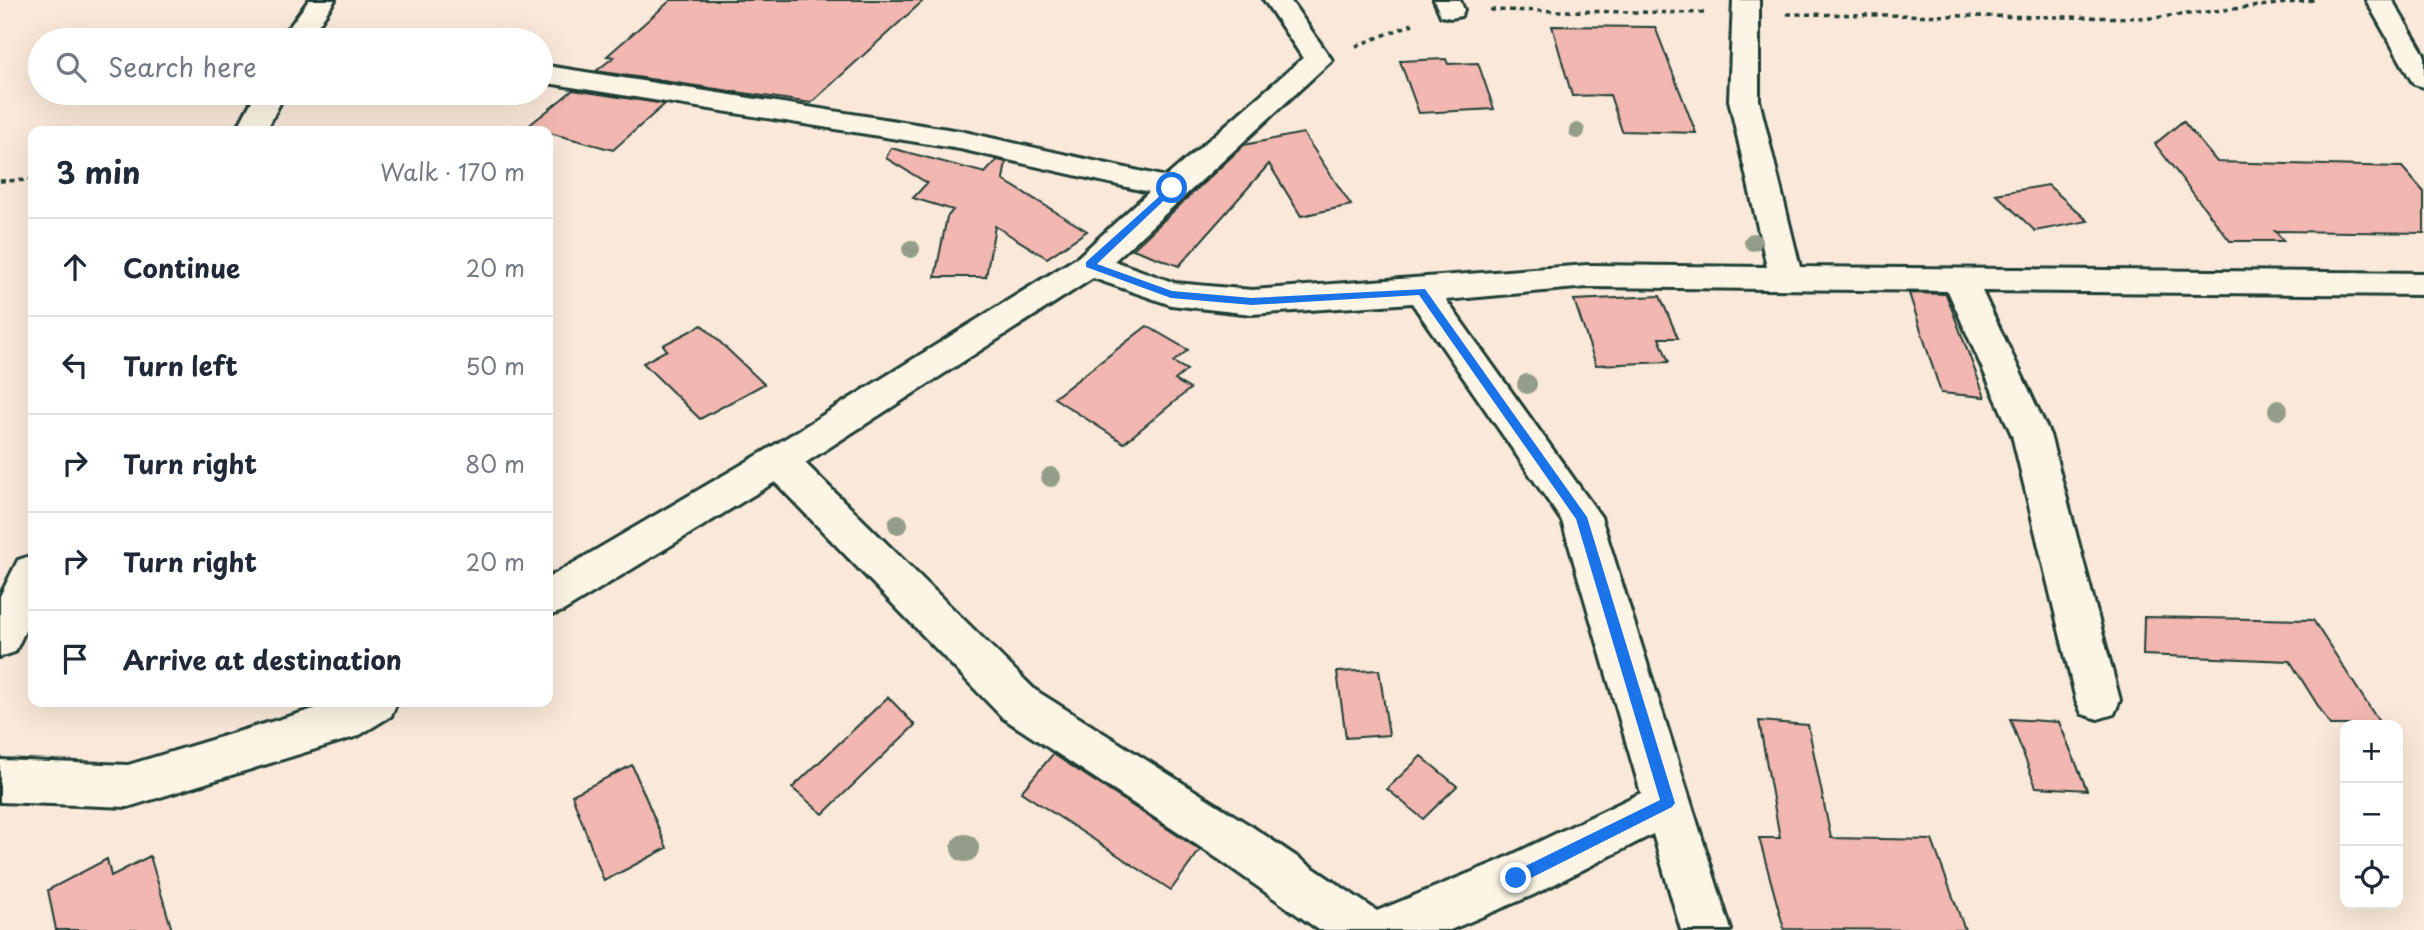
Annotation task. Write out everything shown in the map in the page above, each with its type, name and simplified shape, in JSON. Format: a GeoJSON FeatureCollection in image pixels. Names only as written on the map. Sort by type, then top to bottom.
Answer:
{"type":"FeatureCollection","features":[{"type":"Feature","properties":{"kind":"street"},"geometry":{"type":"LineString","coordinates":[[302,28],[321,0]]}},
{"type":"Feature","properties":{"kind":"street"},"geometry":{"type":"LineString","coordinates":[[553,596],[779,461],[1090,265],[1172,188],[1318,60],[1278,0]]}},
{"type":"Feature","properties":{"kind":"street"},"geometry":{"type":"LineString","coordinates":[[2379,0],[2424,78]]}},
{"type":"Feature","properties":{"kind":"street"},"geometry":{"type":"LineString","coordinates":[[1746,7],[1744,100],[1786,276]]}},
{"type":"Feature","properties":{"kind":"street"},"geometry":{"type":"LineString","coordinates":[[553,74],[960,141],[1172,188]]}},
{"type":"Feature","properties":{"kind":"street"},"geometry":{"type":"LineString","coordinates":[[254,126],[264,105]]}},
{"type":"Feature","properties":{"kind":"street"},"geometry":{"type":"LineString","coordinates":[[1090,265],[1171,294],[1252,302],[1421,291],[1588,275],[2424,284]]}},
{"type":"Feature","properties":{"kind":"street"},"geometry":{"type":"LineString","coordinates":[[1960,279],[2031,435],[2098,700]]}},
{"type":"Feature","properties":{"kind":"street"},"geometry":{"type":"LineString","coordinates":[[1421,291],[1581,517],[1706,930]]}},
{"type":"Feature","properties":{"kind":"street"},"geometry":{"type":"LineString","coordinates":[[779,461],[1019,704],[1237,844],[1362,930]]}},
{"type":"Feature","properties":{"kind":"street"},"geometry":{"type":"LineString","coordinates":[[0,639],[28,582]]}},
{"type":"Feature","properties":{"kind":"street"},"geometry":{"type":"LineString","coordinates":[[0,781],[128,786],[342,722],[367,707]]}},
{"type":"Feature","properties":{"kind":"street"},"geometry":{"type":"LineString","coordinates":[[1391,930],[1516,878],[1668,803]]}},
{"type":"Feature","properties":{"kind":"path"},"geometry":{"type":"LineString","coordinates":[[1318,60],[1449,5],[1746,7],[2152,18],[2314,0]]}},
{"type":"Feature","properties":{"kind":"path"},"geometry":{"type":"LineString","coordinates":[[0,181],[28,180]]}},
{"type":"Feature","properties":{"kind":"building"},"geometry":{"type":"Polygon","coordinates":[[[671,0],[924,0],[811,103],[596,71],[614,57],[607,56],[671,0]]]}},
{"type":"Feature","properties":{"kind":"building"},"geometry":{"type":"Polygon","coordinates":[[[1552,26],[1655,27],[1696,133],[1622,131],[1610,95],[1572,96],[1552,26]]]}},
{"type":"Feature","properties":{"kind":"building"},"geometry":{"type":"Polygon","coordinates":[[[1446,59],[1448,64],[1478,63],[1494,109],[1419,113],[1400,61],[1446,59]]]}},
{"type":"Feature","properties":{"kind":"building"},"geometry":{"type":"Polygon","coordinates":[[[573,90],[665,104],[613,150],[553,134],[553,126],[528,126],[573,90]]]}},
{"type":"Feature","properties":{"kind":"building"},"geometry":{"type":"Polygon","coordinates":[[[2183,121],[2217,162],[2402,167],[2424,192],[2424,233],[2275,231],[2284,241],[2230,241],[2155,144],[2183,121]]]}},
{"type":"Feature","properties":{"kind":"building"},"geometry":{"type":"Polygon","coordinates":[[[1303,133],[1351,205],[1301,216],[1269,164],[1179,266],[1133,249],[1244,145],[1303,133]]]}},
{"type":"Feature","properties":{"kind":"building"},"geometry":{"type":"Polygon","coordinates":[[[891,148],[985,173],[997,160],[1006,162],[1003,180],[1087,231],[1047,258],[995,226],[986,277],[935,277],[947,217],[953,210],[913,198],[927,183],[886,158],[891,148]]]}},
{"type":"Feature","properties":{"kind":"building"},"geometry":{"type":"Polygon","coordinates":[[[2048,185],[2088,221],[2035,231],[1996,194],[2048,185]]]}},
{"type":"Feature","properties":{"kind":"building"},"geometry":{"type":"Polygon","coordinates":[[[1909,293],[1946,294],[1985,397],[1941,393],[1909,293]]]}},
{"type":"Feature","properties":{"kind":"building"},"geometry":{"type":"Polygon","coordinates":[[[1660,296],[1678,338],[1659,338],[1669,362],[1596,365],[1574,300],[1660,296]]]}},
{"type":"Feature","properties":{"kind":"building"},"geometry":{"type":"Polygon","coordinates":[[[702,325],[764,384],[700,419],[643,363],[667,350],[663,345],[702,325]]]}},
{"type":"Feature","properties":{"kind":"building"},"geometry":{"type":"Polygon","coordinates":[[[1147,326],[1188,350],[1173,362],[1187,370],[1175,380],[1190,389],[1124,443],[1054,398],[1147,326]]]}},
{"type":"Feature","properties":{"kind":"building"},"geometry":{"type":"Polygon","coordinates":[[[2144,617],[2313,620],[2378,720],[2340,720],[2340,725],[2330,725],[2290,661],[2143,655],[2144,617]]]}},
{"type":"Feature","properties":{"kind":"building"},"geometry":{"type":"Polygon","coordinates":[[[1379,670],[1389,735],[1346,738],[1337,672],[1379,670]]]}},
{"type":"Feature","properties":{"kind":"building"},"geometry":{"type":"Polygon","coordinates":[[[888,697],[915,725],[823,814],[792,788],[888,697]]]}},
{"type":"Feature","properties":{"kind":"building"},"geometry":{"type":"Polygon","coordinates":[[[2010,719],[2059,722],[2087,790],[2036,787],[2010,719]]]}},
{"type":"Feature","properties":{"kind":"building"},"geometry":{"type":"Polygon","coordinates":[[[1759,721],[1808,725],[1831,838],[1932,840],[1965,930],[1784,929],[1759,838],[1780,838],[1759,721]]]}},
{"type":"Feature","properties":{"kind":"building"},"geometry":{"type":"Polygon","coordinates":[[[1053,754],[1200,850],[1171,890],[1021,792],[1053,754]]]}},
{"type":"Feature","properties":{"kind":"building"},"geometry":{"type":"Polygon","coordinates":[[[1421,756],[1457,786],[1423,819],[1387,789],[1421,756]]]}},
{"type":"Feature","properties":{"kind":"building"},"geometry":{"type":"Polygon","coordinates":[[[632,765],[667,848],[604,881],[572,795],[632,765]]]}},
{"type":"Feature","properties":{"kind":"building"},"geometry":{"type":"Polygon","coordinates":[[[150,856],[172,930],[56,930],[48,890],[107,859],[111,876],[150,856]]]}},
{"type":"Feature","properties":{"kind":"route"},"geometry":{"type":"LineString","coordinates":[[1172,188],[1090,265],[1171,294],[1252,302],[1421,291],[1581,517],[1668,803],[1516,878]]}}]}
